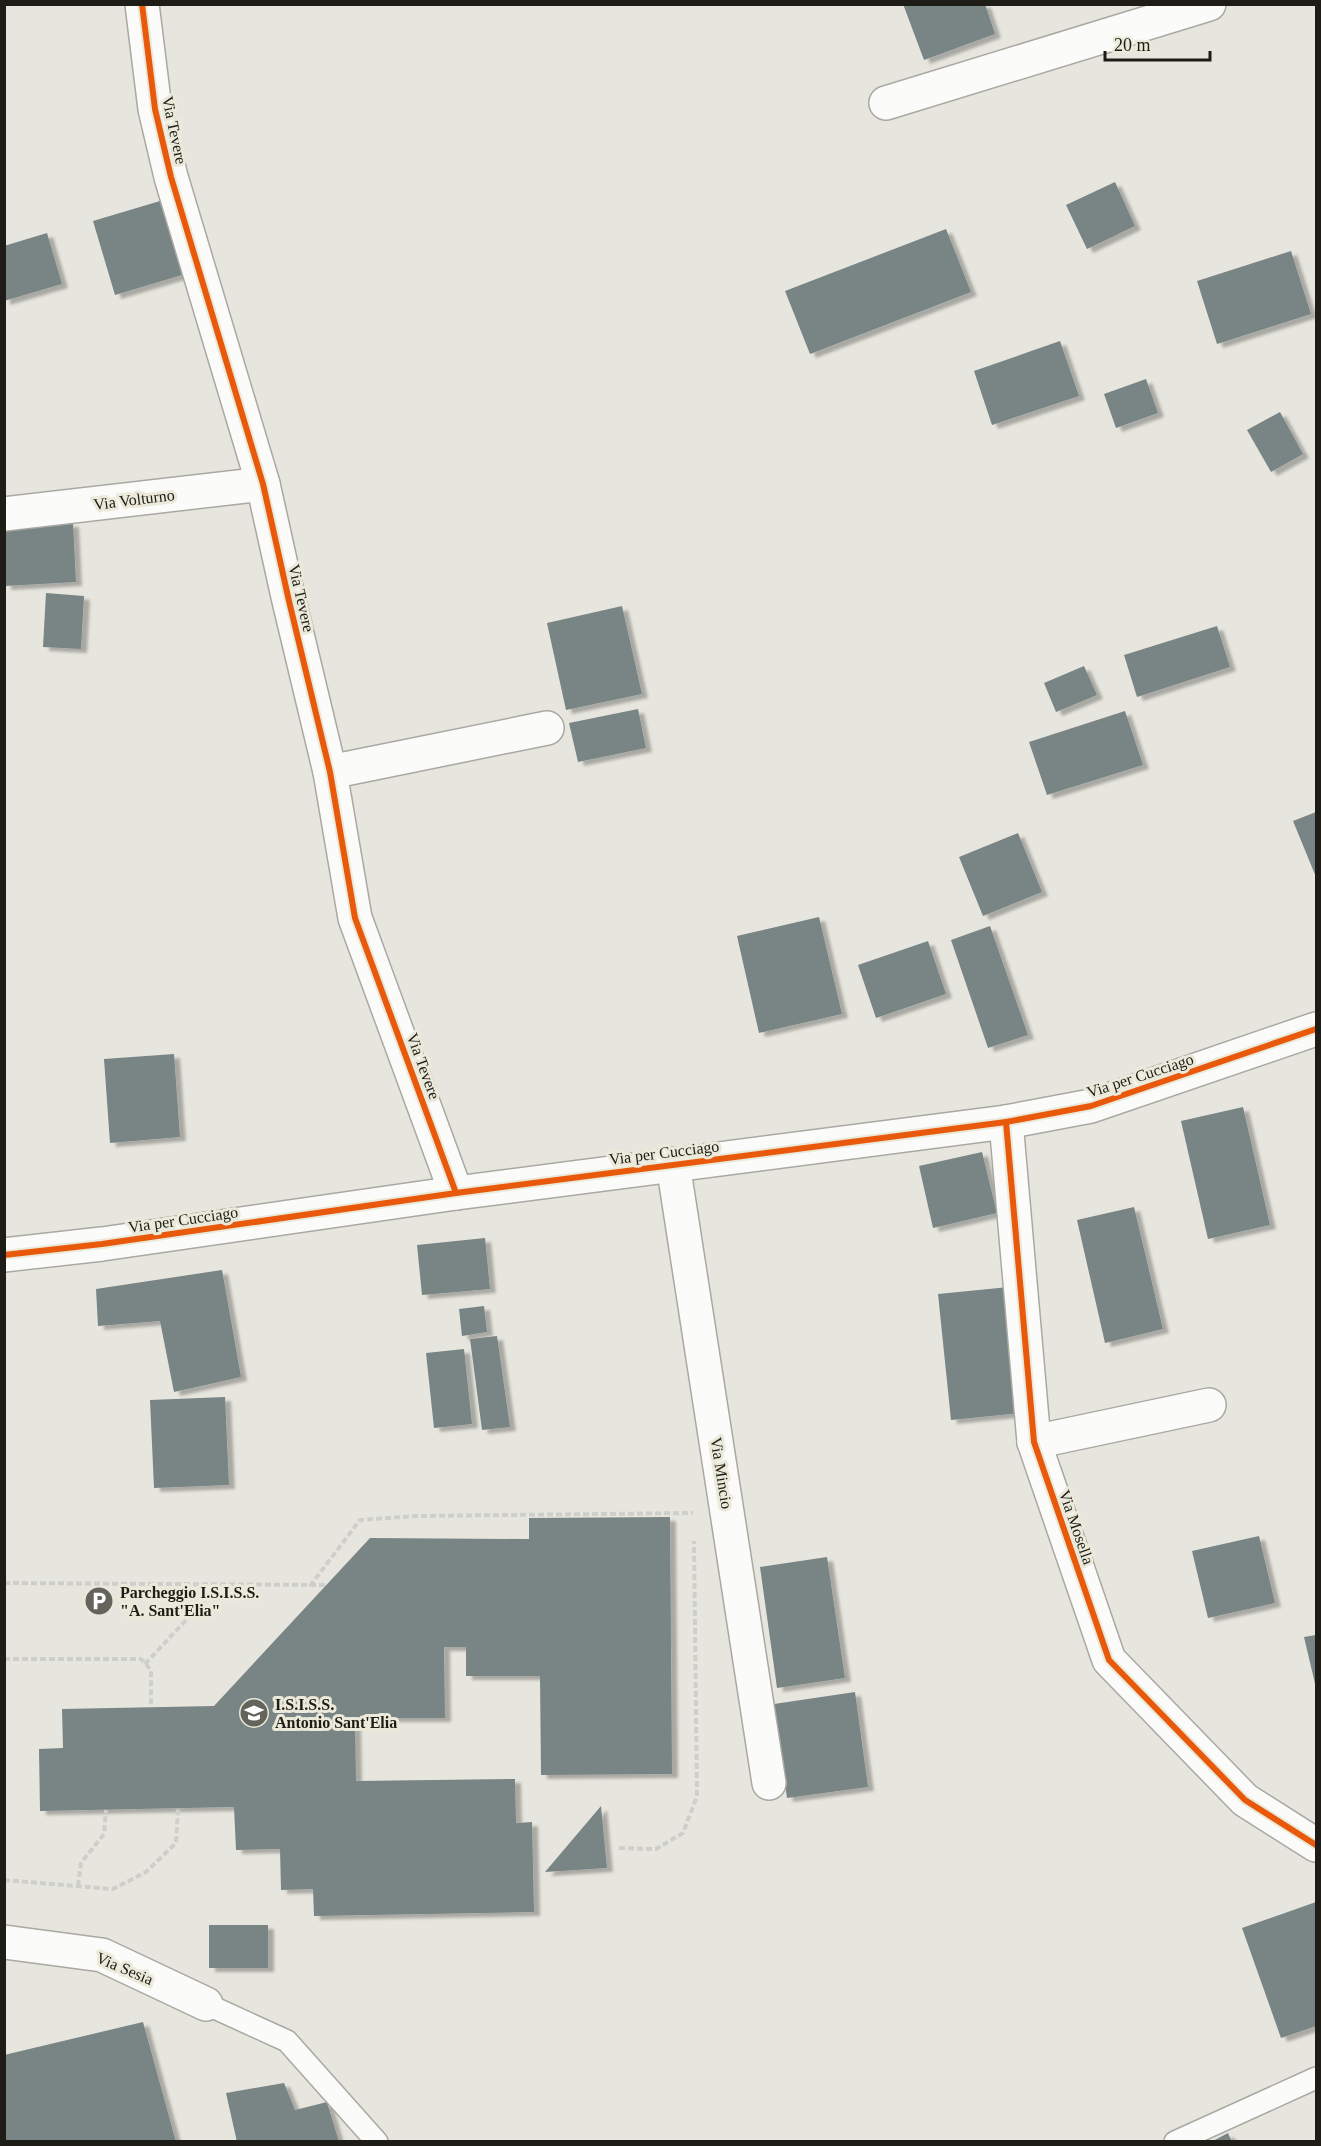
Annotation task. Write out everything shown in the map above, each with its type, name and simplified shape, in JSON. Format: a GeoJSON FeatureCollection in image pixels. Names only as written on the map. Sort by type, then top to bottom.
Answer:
{"type":"FeatureCollection","features":[{"type":"Feature","properties":{"kind":"street","name":"Via Tevere"},"geometry":{"type":"LineString","coordinates":[[142,4],[155,109],[171,177],[263,484],[330,772],[355,918],[456,1192]]}},
{"type":"Feature","properties":{"kind":"street"},"geometry":{"type":"LineString","coordinates":[[886,103],[1209,4]]}},
{"type":"Feature","properties":{"kind":"street","name":"Via Volturno"},"geometry":{"type":"LineString","coordinates":[[4,514],[263,484]]}},
{"type":"Feature","properties":{"kind":"street"},"geometry":{"type":"LineString","coordinates":[[330,772],[547,728]]}},
{"type":"Feature","properties":{"kind":"street","name":"Via per Cucciago"},"geometry":{"type":"LineString","coordinates":[[4,1255],[102,1244],[456,1192],[1006,1122],[1090,1106],[1317,1029]]}},
{"type":"Feature","properties":{"kind":"street","name":"Via Mosella"},"geometry":{"type":"LineString","coordinates":[[1006,1122],[1034,1442],[1109,1660],[1245,1800],[1317,1845]]}},
{"type":"Feature","properties":{"kind":"street","name":"Via Mincio"},"geometry":{"type":"LineString","coordinates":[[673,1164],[769,1783]]}},
{"type":"Feature","properties":{"kind":"street"},"geometry":{"type":"LineString","coordinates":[[1034,1442],[1209,1405]]}},
{"type":"Feature","properties":{"kind":"street","name":"Via Sesia"},"geometry":{"type":"LineString","coordinates":[[4,1942],[102,1955],[206,2004]]}},
{"type":"Feature","properties":{"kind":"lane"},"geometry":{"type":"LineString","coordinates":[[206,2004],[287,2041],[377,2142]]}},
{"type":"Feature","properties":{"kind":"lane"},"geometry":{"type":"LineString","coordinates":[[1175,2142],[1317,2078]]}},
{"type":"Feature","properties":{"kind":"path"},"geometry":{"type":"LineString","coordinates":[[310,1586],[360,1520],[416,1516],[694,1513],[694,1525]]}},
{"type":"Feature","properties":{"kind":"path"},"geometry":{"type":"LineString","coordinates":[[619,1848],[656,1850],[683,1833],[697,1796],[694,1536]]}},
{"type":"Feature","properties":{"kind":"path"},"geometry":{"type":"LineString","coordinates":[[4,1583],[326,1586]]}},
{"type":"Feature","properties":{"kind":"path"},"geometry":{"type":"LineString","coordinates":[[145,1664],[219,1585]]}},
{"type":"Feature","properties":{"kind":"path"},"geometry":{"type":"LineString","coordinates":[[4,1659],[141,1659],[151,1670],[151,1707]]}},
{"type":"Feature","properties":{"kind":"path"},"geometry":{"type":"LineString","coordinates":[[4,1880],[113,1889],[146,1872],[176,1843],[178,1808]]}},
{"type":"Feature","properties":{"kind":"path"},"geometry":{"type":"LineString","coordinates":[[78,1886],[81,1863],[104,1834],[106,1810]]}},
{"type":"Feature","properties":{"kind":"building"},"geometry":{"type":"Polygon","coordinates":[[[903,4],[985,4],[995,34],[924,60],[903,4]]]}},
{"type":"Feature","properties":{"kind":"building"},"geometry":{"type":"Polygon","coordinates":[[[1115,182],[1135,226],[1087,249],[1066,205],[1115,182]]]}},
{"type":"Feature","properties":{"kind":"building"},"geometry":{"type":"Polygon","coordinates":[[[160,201],[182,275],[115,295],[93,221],[160,201]]]}},
{"type":"Feature","properties":{"kind":"building"},"geometry":{"type":"Polygon","coordinates":[[[946,229],[971,292],[810,354],[785,291],[946,229]]]}},
{"type":"Feature","properties":{"kind":"building"},"geometry":{"type":"Polygon","coordinates":[[[47,233],[62,284],[4,301],[4,246],[47,233]]]}},
{"type":"Feature","properties":{"kind":"building"},"geometry":{"type":"Polygon","coordinates":[[[1291,251],[1311,314],[1217,344],[1197,281],[1291,251]]]}},
{"type":"Feature","properties":{"kind":"building"},"geometry":{"type":"Polygon","coordinates":[[[1060,341],[1079,396],[992,425],[974,371],[1060,341]]]}},
{"type":"Feature","properties":{"kind":"building"},"geometry":{"type":"Polygon","coordinates":[[[1146,379],[1158,413],[1116,428],[1104,394],[1146,379]]]}},
{"type":"Feature","properties":{"kind":"building"},"geometry":{"type":"Polygon","coordinates":[[[1280,412],[1303,454],[1271,472],[1247,430],[1280,412]]]}},
{"type":"Feature","properties":{"kind":"building"},"geometry":{"type":"Polygon","coordinates":[[[73,523],[76,582],[5,586],[4,525],[73,523]]]}},
{"type":"Feature","properties":{"kind":"building"},"geometry":{"type":"Polygon","coordinates":[[[46,593],[84,596],[81,649],[43,647],[46,593]]]}},
{"type":"Feature","properties":{"kind":"building"},"geometry":{"type":"Polygon","coordinates":[[[622,606],[642,694],[566,710],[547,623],[622,606]]]}},
{"type":"Feature","properties":{"kind":"building"},"geometry":{"type":"Polygon","coordinates":[[[1217,626],[1230,667],[1137,697],[1124,655],[1217,626]]]}},
{"type":"Feature","properties":{"kind":"building"},"geometry":{"type":"Polygon","coordinates":[[[1084,666],[1097,695],[1056,712],[1044,683],[1084,666]]]}},
{"type":"Feature","properties":{"kind":"building"},"geometry":{"type":"Polygon","coordinates":[[[638,709],[646,748],[578,762],[569,723],[638,709]]]}},
{"type":"Feature","properties":{"kind":"building"},"geometry":{"type":"Polygon","coordinates":[[[1125,711],[1143,765],[1047,795],[1029,742],[1125,711]]]}},
{"type":"Feature","properties":{"kind":"building"},"geometry":{"type":"Polygon","coordinates":[[[1316,812],[1316,877],[1293,821],[1316,812]]]}},
{"type":"Feature","properties":{"kind":"building"},"geometry":{"type":"Polygon","coordinates":[[[1018,833],[1042,892],[983,916],[959,857],[1018,833]]]}},
{"type":"Feature","properties":{"kind":"building"},"geometry":{"type":"Polygon","coordinates":[[[819,917],[842,1014],[759,1033],[737,936],[819,917]]]}},
{"type":"Feature","properties":{"kind":"building"},"geometry":{"type":"Polygon","coordinates":[[[990,926],[1028,1035],[988,1048],[951,940],[990,926]]]}},
{"type":"Feature","properties":{"kind":"building"},"geometry":{"type":"Polygon","coordinates":[[[928,941],[946,994],[876,1018],[858,965],[928,941]]]}},
{"type":"Feature","properties":{"kind":"building"},"geometry":{"type":"Polygon","coordinates":[[[174,1054],[180,1137],[110,1143],[104,1059],[174,1054]]]}},
{"type":"Feature","properties":{"kind":"building"},"geometry":{"type":"Polygon","coordinates":[[[1243,1107],[1270,1225],[1208,1239],[1181,1121],[1243,1107]]]}},
{"type":"Feature","properties":{"kind":"building"},"geometry":{"type":"Polygon","coordinates":[[[982,1152],[997,1213],[933,1228],[919,1166],[982,1152]]]}},
{"type":"Feature","properties":{"kind":"building"},"geometry":{"type":"Polygon","coordinates":[[[1134,1207],[1163,1329],[1105,1343],[1077,1220],[1134,1207]]]}},
{"type":"Feature","properties":{"kind":"building"},"geometry":{"type":"Polygon","coordinates":[[[485,1238],[490,1289],[422,1295],[417,1245],[485,1238]]]}},
{"type":"Feature","properties":{"kind":"building"},"geometry":{"type":"Polygon","coordinates":[[[222,1270],[241,1377],[174,1392],[160,1321],[98,1326],[96,1289],[222,1270]]]}},
{"type":"Feature","properties":{"kind":"building"},"geometry":{"type":"Polygon","coordinates":[[[1009,1287],[1021,1413],[951,1420],[938,1294],[1009,1287]]]}},
{"type":"Feature","properties":{"kind":"building"},"geometry":{"type":"Polygon","coordinates":[[[484,1306],[487,1332],[462,1336],[459,1309],[484,1306]]]}},
{"type":"Feature","properties":{"kind":"building"},"geometry":{"type":"Polygon","coordinates":[[[497,1336],[510,1427],[482,1430],[470,1339],[497,1336]]]}},
{"type":"Feature","properties":{"kind":"building"},"geometry":{"type":"Polygon","coordinates":[[[464,1349],[472,1424],[434,1428],[426,1353],[464,1349]]]}},
{"type":"Feature","properties":{"kind":"building"},"geometry":{"type":"Polygon","coordinates":[[[225,1397],[229,1485],[154,1488],[150,1400],[225,1397]]]}},
{"type":"Feature","properties":{"kind":"building","name":"I.S.I.S.S. Antonio Sant'Elia"},"geometry":{"type":"Polygon","coordinates":[[[670,1517],[672,1774],[541,1775],[540,1676],[466,1676],[466,1647],[444,1647],[445,1718],[355,1718],[356,1781],[515,1779],[516,1823],[532,1822],[534,1912],[314,1916],[313,1889],[281,1890],[280,1849],[236,1850],[234,1807],[40,1811],[39,1749],[63,1748],[62,1709],[214,1706],[370,1538],[529,1539],[529,1518],[670,1517]]]}},
{"type":"Feature","properties":{"kind":"building"},"geometry":{"type":"Polygon","coordinates":[[[1259,1536],[1275,1603],[1208,1618],[1192,1551],[1259,1536]]]}},
{"type":"Feature","properties":{"kind":"building"},"geometry":{"type":"Polygon","coordinates":[[[827,1557],[845,1678],[777,1688],[760,1567],[827,1557]]]}},
{"type":"Feature","properties":{"kind":"building"},"geometry":{"type":"Polygon","coordinates":[[[1316,1635],[1316,1688],[1304,1637],[1316,1635]]]}},
{"type":"Feature","properties":{"kind":"building"},"geometry":{"type":"Polygon","coordinates":[[[855,1692],[868,1787],[787,1798],[774,1704],[855,1692]]]}},
{"type":"Feature","properties":{"kind":"building"},"geometry":{"type":"Polygon","coordinates":[[[601,1806],[607,1868],[545,1872],[601,1806]]]}},
{"type":"Feature","properties":{"kind":"building"},"geometry":{"type":"Polygon","coordinates":[[[1316,1902],[1316,2026],[1281,2038],[1242,1928],[1316,1902]]]}},
{"type":"Feature","properties":{"kind":"building"},"geometry":{"type":"Polygon","coordinates":[[[209,1925],[268,1925],[268,1968],[209,1968],[209,1925]]]}},
{"type":"Feature","properties":{"kind":"building"},"geometry":{"type":"Polygon","coordinates":[[[143,2022],[176,2142],[4,2142],[4,2055],[143,2022]]]}},
{"type":"Feature","properties":{"kind":"building"},"geometry":{"type":"Polygon","coordinates":[[[284,2083],[295,2110],[327,2102],[339,2142],[237,2142],[226,2093],[284,2083]]]}},
{"type":"Feature","properties":{"kind":"building"},"geometry":{"type":"Polygon","coordinates":[[[1228,2133],[1232,2142],[1211,2142],[1228,2133]]]}},
{"type":"Feature","properties":{"kind":"cycle path"},"geometry":{"type":"LineString","coordinates":[[142,4],[155,109],[171,177],[263,484],[330,772],[355,918],[456,1193]]}},
{"type":"Feature","properties":{"kind":"cycle path"},"geometry":{"type":"LineString","coordinates":[[4,1255],[102,1244],[456,1193],[1006,1122],[1091,1106],[1316,1029]]}},
{"type":"Feature","properties":{"kind":"cycle path"},"geometry":{"type":"LineString","coordinates":[[1006,1122],[1034,1442],[1109,1660],[1245,1800],[1316,1845]]}},
{"type":"Feature","properties":{"kind":"place","name":"Parcheggio I.S.I.S.S. \"A. Sant'Elia\""},"geometry":{"type":"Point","coordinates":[99,1601]}},
{"type":"Feature","properties":{"kind":"place","name":"I.S.I.S.S. Antonio Sant'Elia"},"geometry":{"type":"Point","coordinates":[254,1713]}}]}
